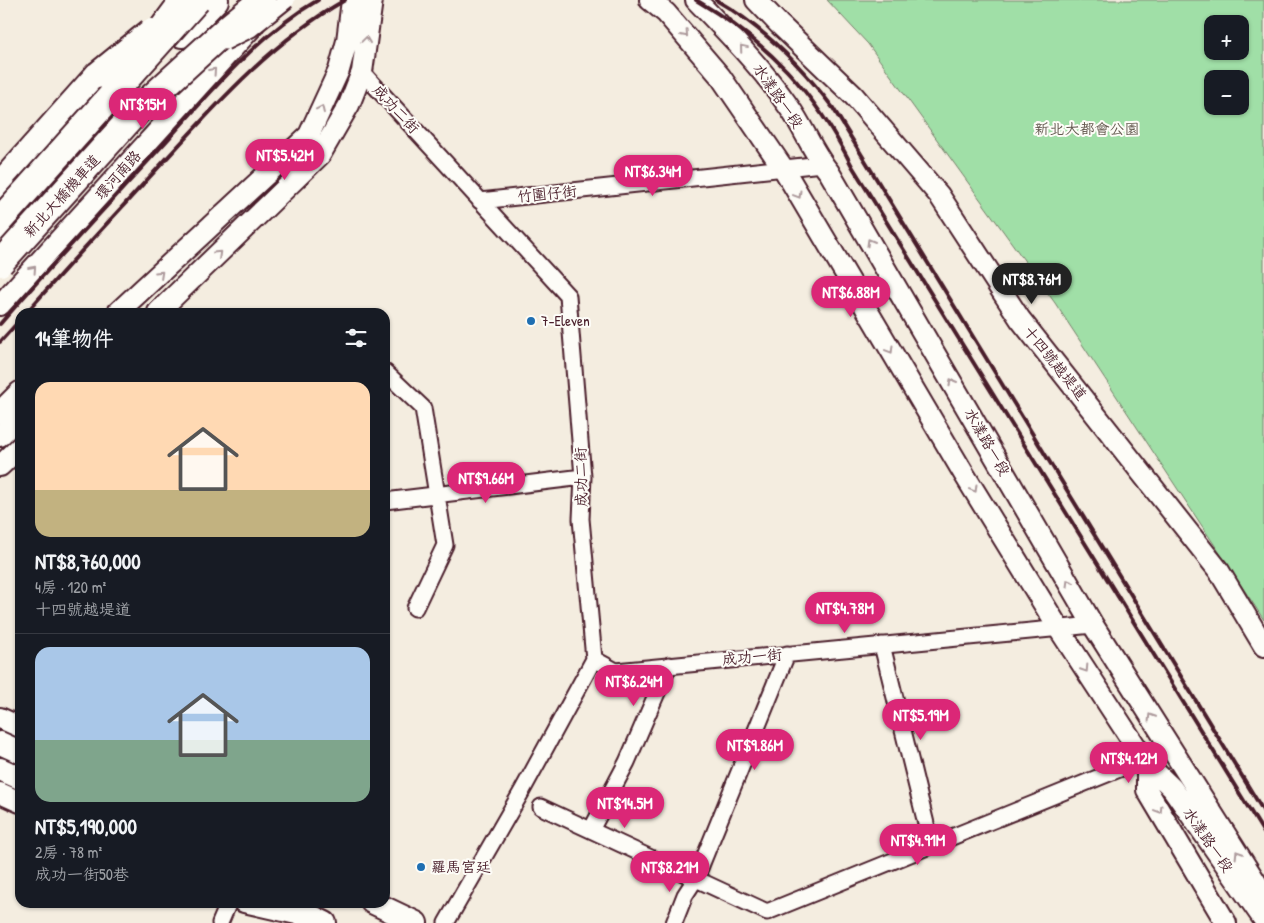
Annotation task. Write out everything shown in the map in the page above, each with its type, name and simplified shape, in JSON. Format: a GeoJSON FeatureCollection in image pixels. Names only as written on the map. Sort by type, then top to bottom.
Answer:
{"type":"FeatureCollection","features":[{"type":"Feature","properties":{"kind":"highway"},"geometry":{"type":"LineString","coordinates":[[0,185],[98,75],[190,0]]}},
{"type":"Feature","properties":{"kind":"highway"},"geometry":{"type":"LineString","coordinates":[[0,220],[197,0]]}},
{"type":"Feature","properties":{"kind":"highway"},"geometry":{"type":"LineString","coordinates":[[0,238],[170,47],[215,0]]}},
{"type":"Feature","properties":{"kind":"highway"},"geometry":{"type":"LineString","coordinates":[[0,264],[140,108],[228,27],[262,0]]}},
{"type":"Feature","properties":{"kind":"main road"},"geometry":{"type":"LineString","coordinates":[[0,413],[15,398]]}},
{"type":"Feature","properties":{"kind":"main road"},"geometry":{"type":"LineString","coordinates":[[0,743],[15,750]]}},
{"type":"Feature","properties":{"kind":"main road"},"geometry":{"type":"LineString","coordinates":[[0,769],[15,776]]}},
{"type":"Feature","properties":{"kind":"main road"},"geometry":{"type":"LineString","coordinates":[[295,908],[320,920]]}},
{"type":"Feature","properties":{"kind":"main road"},"geometry":{"type":"LineString","coordinates":[[385,908],[416,923]]}},
{"type":"Feature","properties":{"kind":"street"},"geometry":{"type":"LineString","coordinates":[[0,210],[154,31],[177,0]]}},
{"type":"Feature","properties":{"kind":"street"},"geometry":{"type":"LineString","coordinates":[[0,193],[101,83],[201,0]]}},
{"type":"Feature","properties":{"kind":"street","name":"環河南路"},"geometry":{"type":"LineString","coordinates":[[0,305],[277,0]]}},
{"type":"Feature","properties":{"kind":"street","name":"新北大橋機車道"},"geometry":{"type":"LineString","coordinates":[[0,264],[184,62],[251,29],[287,0]]}},
{"type":"Feature","properties":{"kind":"street"},"geometry":{"type":"LineString","coordinates":[[127,308],[309,135],[339,70],[347,41],[352,0]]}},
{"type":"Feature","properties":{"kind":"street"},"geometry":{"type":"LineString","coordinates":[[162,308],[320,155],[349,105],[362,72],[372,0]]}},
{"type":"Feature","properties":{"kind":"street","name":"水漾路一段"},"geometry":{"type":"LineString","coordinates":[[650,0],[666,13],[720,76],[783,168],[1058,629],[1145,762],[1172,788],[1264,920]]}},
{"type":"Feature","properties":{"kind":"street","name":"水漾路一段"},"geometry":{"type":"LineString","coordinates":[[696,0],[741,46],[790,108],[1093,625],[1264,895]]}},
{"type":"Feature","properties":{"kind":"street","name":"十四號越堤道"},"geometry":{"type":"LineString","coordinates":[[756,0],[854,96],[939,195],[1020,319],[1219,571],[1264,646]]}},
{"type":"Feature","properties":{"kind":"street","name":"成功二街"},"geometry":{"type":"LineString","coordinates":[[362,72],[568,296],[584,477],[581,519],[594,659]]}},
{"type":"Feature","properties":{"kind":"street","name":"竹圍仔街"},"geometry":{"type":"LineString","coordinates":[[480,201],[822,164]]}},
{"type":"Feature","properties":{"kind":"street"},"geometry":{"type":"LineString","coordinates":[[390,377],[423,408],[445,545],[415,608]]}},
{"type":"Feature","properties":{"kind":"street"},"geometry":{"type":"LineString","coordinates":[[0,436],[15,421]]}},
{"type":"Feature","properties":{"kind":"street"},"geometry":{"type":"LineString","coordinates":[[0,466],[15,452]]}},
{"type":"Feature","properties":{"kind":"street"},"geometry":{"type":"LineString","coordinates":[[390,500],[584,477]]}},
{"type":"Feature","properties":{"kind":"street","name":"成功一街"},"geometry":{"type":"LineString","coordinates":[[594,659],[616,671],[1093,625]]}},
{"type":"Feature","properties":{"kind":"street"},"geometry":{"type":"LineString","coordinates":[[882,645],[931,844]]}},
{"type":"Feature","properties":{"kind":"street"},"geometry":{"type":"LineString","coordinates":[[674,923],[685,895],[696,878],[787,654]]}},
{"type":"Feature","properties":{"kind":"street"},"geometry":{"type":"LineString","coordinates":[[446,923],[522,791],[594,659]]}},
{"type":"Feature","properties":{"kind":"street"},"geometry":{"type":"LineString","coordinates":[[591,830],[627,762],[669,665]]}},
{"type":"Feature","properties":{"kind":"street"},"geometry":{"type":"LineString","coordinates":[[0,718],[15,725]]}},
{"type":"Feature","properties":{"kind":"street"},"geometry":{"type":"LineString","coordinates":[[541,807],[767,912],[931,844],[1145,762]]}},
{"type":"Feature","properties":{"kind":"street","name":"水漾路一段"},"geometry":{"type":"LineString","coordinates":[[1145,762],[1147,790],[1226,923]]}},
{"type":"Feature","properties":{"kind":"street"},"geometry":{"type":"LineString","coordinates":[[0,793],[15,800]]}},
{"type":"Feature","properties":{"kind":"street"},"geometry":{"type":"LineString","coordinates":[[220,923],[226,908]]}},
{"type":"Feature","properties":{"kind":"street"},"geometry":{"type":"LineString","coordinates":[[269,908],[320,920]]}},
{"type":"Feature","properties":{"kind":"green space","name":"新北大都會公園"},"geometry":{"type":"Polygon","coordinates":[[[827,0],[1264,0],[1264,620],[1055,303],[868,44],[827,0]]]}},
{"type":"Feature","properties":{"kind":"railway"},"geometry":{"type":"LineString","coordinates":[[0,324],[234,67],[295,14],[318,0]]}},
{"type":"Feature","properties":{"kind":"railway"},"geometry":{"type":"LineString","coordinates":[[31,308],[222,99],[292,35],[345,0]]}},
{"type":"Feature","properties":{"kind":"railway"},"geometry":{"type":"LineString","coordinates":[[696,0],[722,16],[767,52],[787,71],[822,114],[852,166],[1264,833]]}},
{"type":"Feature","properties":{"kind":"railway"},"geometry":{"type":"LineString","coordinates":[[716,0],[750,22],[780,48],[808,77],[833,108],[1264,812]]}},
{"type":"Feature","properties":{"kind":"railway"},"geometry":{"type":"LineString","coordinates":[[0,342],[15,326]]}},
{"type":"Feature","properties":{"kind":"place","name":"7-Eleven"},"geometry":{"type":"Point","coordinates":[531,321]}},
{"type":"Feature","properties":{"kind":"place","name":"羅馬宮廷"},"geometry":{"type":"Point","coordinates":[421,867]}}]}
